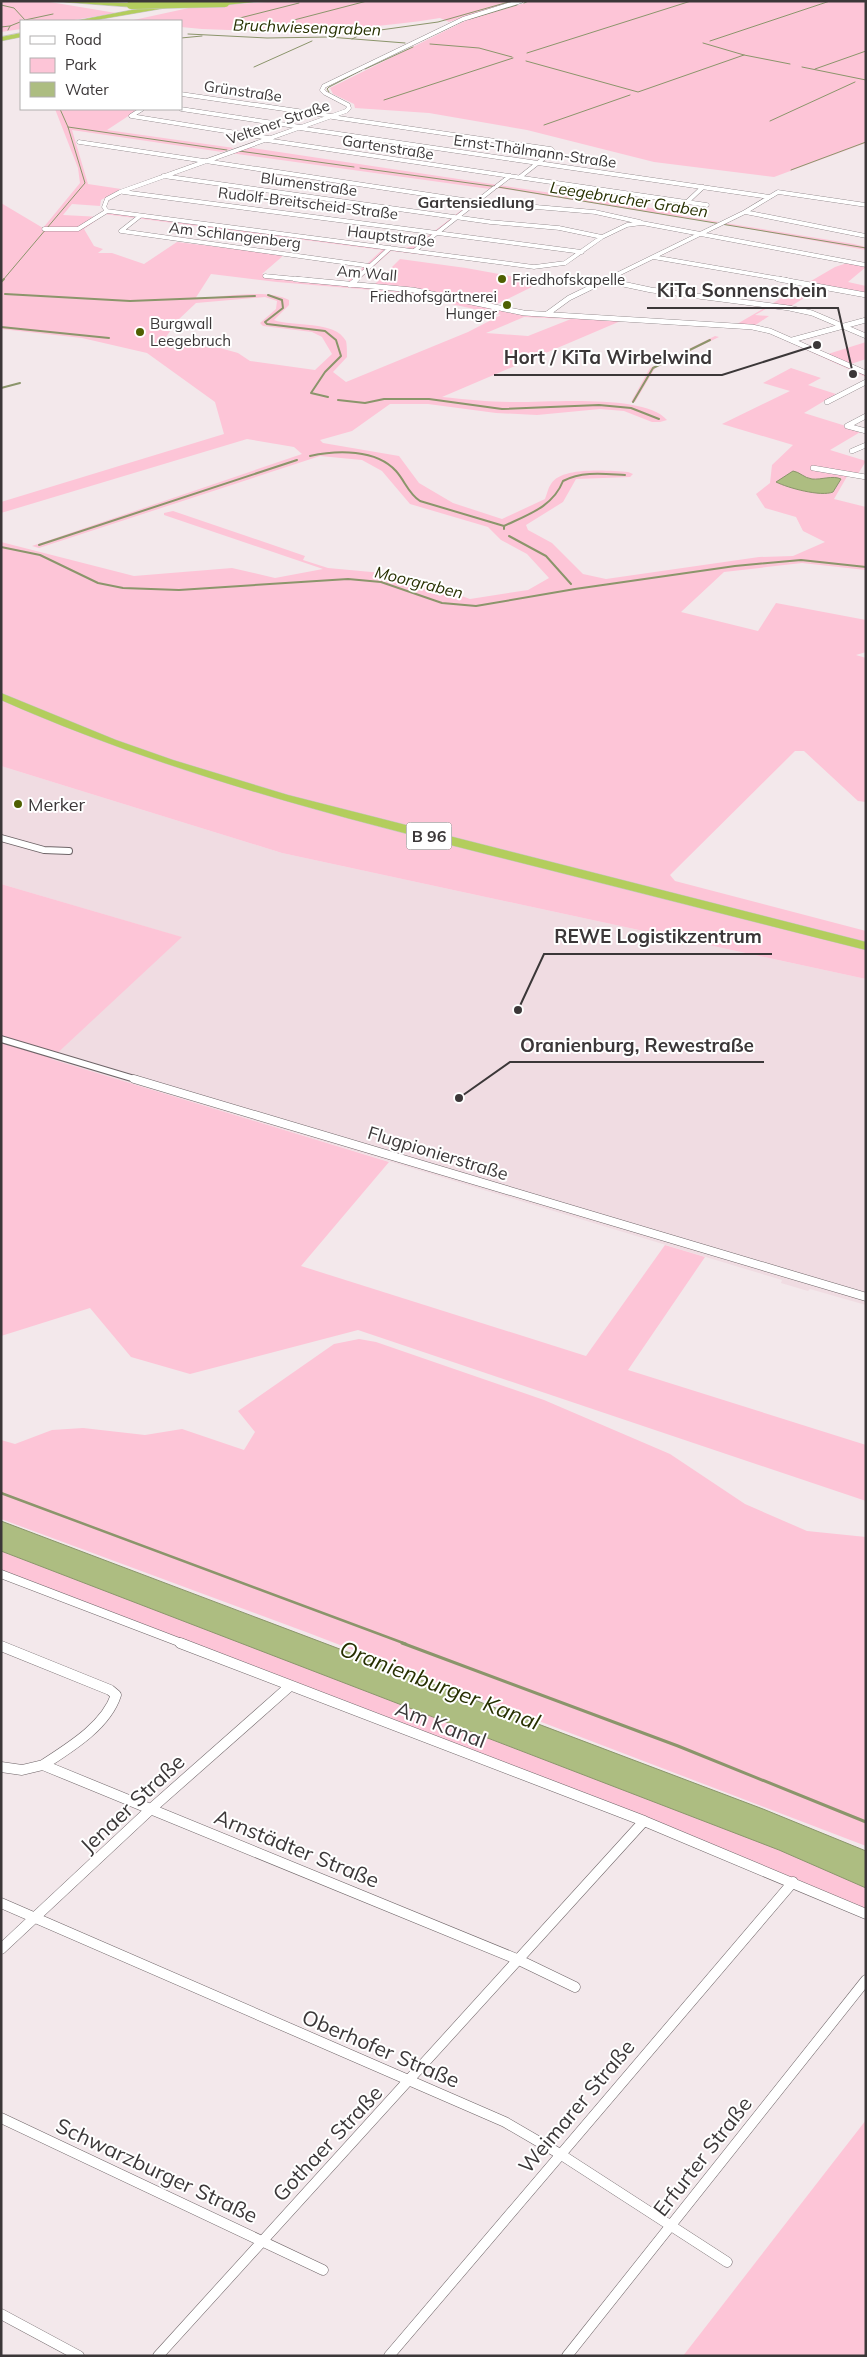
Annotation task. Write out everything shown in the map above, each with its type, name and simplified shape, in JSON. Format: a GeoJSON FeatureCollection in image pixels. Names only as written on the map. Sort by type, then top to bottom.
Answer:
{"type":"FeatureCollection","features":[{"type":"Feature","properties":{"kind":"highway"},"geometry":{"type":"LineString","coordinates":[[53,1],[131,4],[259,1]]}},
{"type":"Feature","properties":{"kind":"highway"},"geometry":{"type":"LineString","coordinates":[[84,20],[188,1]]}},
{"type":"Feature","properties":{"kind":"highway"},"geometry":{"type":"LineString","coordinates":[[102,20],[204,1]]}},
{"type":"Feature","properties":{"kind":"highway"},"geometry":{"type":"LineString","coordinates":[[1,36],[20,33]]}},
{"type":"Feature","properties":{"kind":"highway","name":"B 96"},"geometry":{"type":"LineString","coordinates":[[1,696],[70,726],[146,754],[263,792],[866,946]]}},
{"type":"Feature","properties":{"kind":"highway","name":"B 96"},"geometry":{"type":"LineString","coordinates":[[1,705],[173,771],[256,797],[362,826],[866,953]]}},
{"type":"Feature","properties":{"kind":"street","name":"Veltener Straße"},"geometry":{"type":"LineString","coordinates":[[46,229],[78,229],[107,211],[104,207],[105,202],[120,192],[204,160],[331,116],[350,107],[325,94],[322,88],[328,83],[459,20],[521,1]]}},
{"type":"Feature","properties":{"kind":"street","name":"Grünstraße"},"geometry":{"type":"LineString","coordinates":[[182,94],[552,149],[553,151],[536,163]]}},
{"type":"Feature","properties":{"kind":"street","name":"Ernst-Thälmann-Straße"},"geometry":{"type":"LineString","coordinates":[[182,109],[770,197]]}},
{"type":"Feature","properties":{"kind":"street","name":"Gartenstraße"},"geometry":{"type":"LineString","coordinates":[[140,110],[131,116],[254,134],[266,139],[707,205]]}},
{"type":"Feature","properties":{"kind":"street"},"geometry":{"type":"LineString","coordinates":[[79,142],[476,202],[595,212],[634,219],[642,223]]}},
{"type":"Feature","properties":{"kind":"street"},"geometry":{"type":"LineString","coordinates":[[520,177],[536,163]]}},
{"type":"Feature","properties":{"kind":"street","name":"Blumenstraße"},"geometry":{"type":"LineString","coordinates":[[162,176],[458,217],[559,228],[602,237]]}},
{"type":"Feature","properties":{"kind":"street"},"geometry":{"type":"LineString","coordinates":[[414,251],[510,176]]}},
{"type":"Feature","properties":{"kind":"street"},"geometry":{"type":"LineString","coordinates":[[687,202],[703,187]]}},
{"type":"Feature","properties":{"kind":"street","name":"Rudolf-Breitscheid-Straße"},"geometry":{"type":"LineString","coordinates":[[120,192],[582,252]]}},
{"type":"Feature","properties":{"kind":"street"},"geometry":{"type":"LineString","coordinates":[[547,314],[569,298],[745,212],[778,192],[866,206]]}},
{"type":"Feature","properties":{"kind":"street","name":"Hauptstraße"},"geometry":{"type":"LineString","coordinates":[[107,211],[534,267],[566,263],[602,237],[627,225],[642,223],[866,266]]}},
{"type":"Feature","properties":{"kind":"street"},"geometry":{"type":"LineString","coordinates":[[745,212],[866,236]]}},
{"type":"Feature","properties":{"kind":"street","name":"Am Schlangenberg"},"geometry":{"type":"LineString","coordinates":[[140,216],[121,231],[124,233],[370,266]]}},
{"type":"Feature","properties":{"kind":"street"},"geometry":{"type":"LineString","coordinates":[[350,285],[390,248]]}},
{"type":"Feature","properties":{"kind":"street"},"geometry":{"type":"LineString","coordinates":[[653,256],[725,272],[809,284],[866,296]]}},
{"type":"Feature","properties":{"kind":"street","name":"Am Wall"},"geometry":{"type":"LineString","coordinates":[[265,276],[413,290],[524,313],[736,325],[770,331],[866,373]]}},
{"type":"Feature","properties":{"kind":"street"},"geometry":{"type":"LineString","coordinates":[[604,280],[651,290],[812,312],[866,336]]}},
{"type":"Feature","properties":{"kind":"street"},"geometry":{"type":"LineString","coordinates":[[792,340],[866,320]]}},
{"type":"Feature","properties":{"kind":"street"},"geometry":{"type":"LineString","coordinates":[[827,402],[866,382]]}},
{"type":"Feature","properties":{"kind":"street"},"geometry":{"type":"LineString","coordinates":[[866,416],[847,426],[866,431]]}},
{"type":"Feature","properties":{"kind":"street"},"geometry":{"type":"LineString","coordinates":[[852,452],[866,445]]}},
{"type":"Feature","properties":{"kind":"street"},"geometry":{"type":"LineString","coordinates":[[813,468],[866,477]]}},
{"type":"Feature","properties":{"kind":"street"},"geometry":{"type":"LineString","coordinates":[[1,838],[44,850],[68,851]]}},
{"type":"Feature","properties":{"kind":"street","name":"Flugpionierstraße"},"geometry":{"type":"LineString","coordinates":[[1,1039],[866,1297]]}},
{"type":"Feature","properties":{"kind":"street","name":"Am Kanal"},"geometry":{"type":"LineString","coordinates":[[1,1574],[644,1821],[866,1914]]}},
{"type":"Feature","properties":{"kind":"street"},"geometry":{"type":"LineString","coordinates":[[1,1646],[110,1690],[116,1695],[112,1708],[56,1757],[43,1765],[29,1770],[12,1772],[1,1767]]}},
{"type":"Feature","properties":{"kind":"street","name":"Jenaer Straße"},"geometry":{"type":"LineString","coordinates":[[1,1949],[152,1808],[290,1686]]}},
{"type":"Feature","properties":{"kind":"street","name":"Arnstädter Straße"},"geometry":{"type":"LineString","coordinates":[[43,1765],[152,1808],[519,1960],[574,1987]]}},
{"type":"Feature","properties":{"kind":"street","name":"Gothaer Straße"},"geometry":{"type":"LineString","coordinates":[[158,2356],[262,2240],[410,2081],[644,1821]]}},
{"type":"Feature","properties":{"kind":"street","name":"Weimarer Straße"},"geometry":{"type":"LineString","coordinates":[[388,2356],[793,1882]]}},
{"type":"Feature","properties":{"kind":"street","name":"Oberhofer Straße"},"geometry":{"type":"LineString","coordinates":[[1,1903],[505,2122],[560,2154],[727,2262]]}},
{"type":"Feature","properties":{"kind":"street","name":"Erfurter Straße"},"geometry":{"type":"LineString","coordinates":[[567,2356],[866,1980]]}},
{"type":"Feature","properties":{"kind":"street","name":"Schwarzburger Straße"},"geometry":{"type":"LineString","coordinates":[[1,2118],[323,2270]]}},
{"type":"Feature","properties":{"kind":"street"},"geometry":{"type":"LineString","coordinates":[[1,2314],[79,2356]]}},
{"type":"Feature","properties":{"kind":"shaded area"},"geometry":{"type":"Polygon","coordinates":[[[1,766],[282,853],[866,979],[866,1305],[781,1283],[782,1280],[50,1059],[181,937],[1,884],[1,766]]]}},
{"type":"Feature","properties":{"kind":"green space"},"geometry":{"type":"Polygon","coordinates":[[[1,1],[44,1],[116,13],[74,20],[20,20],[20,29],[1,32],[1,1]]]}},
{"type":"Feature","properties":{"kind":"green space"},"geometry":{"type":"Polygon","coordinates":[[[285,1],[515,1],[449,22],[440,18],[380,26],[321,30],[202,29],[182,27],[182,20],[134,20],[198,6],[285,1]]]}},
{"type":"Feature","properties":{"kind":"green space"},"geometry":{"type":"Polygon","coordinates":[[[532,1],[866,1],[866,143],[774,177],[654,162],[527,130],[429,113],[355,108],[354,104],[333,94],[330,88],[467,20],[532,1]]]}},
{"type":"Feature","properties":{"kind":"green space"},"geometry":{"type":"Polygon","coordinates":[[[55,110],[137,110],[107,130],[234,148],[222,152],[72,130],[88,184],[121,189],[101,200],[100,206],[72,204],[63,215],[101,217],[84,229],[94,246],[103,249],[98,253],[112,253],[144,264],[177,242],[284,255],[262,274],[346,283],[382,250],[104,214],[110,210],[403,248],[415,246],[472,202],[478,203],[417,250],[479,259],[476,261],[391,251],[355,283],[374,285],[400,259],[466,268],[542,282],[495,305],[525,312],[737,324],[835,267],[847,263],[866,267],[848,282],[866,286],[866,296],[822,287],[788,308],[771,306],[755,315],[769,316],[754,326],[799,341],[828,354],[866,342],[866,359],[851,364],[866,370],[866,377],[767,332],[749,328],[623,320],[442,397],[502,402],[593,401],[616,403],[638,406],[655,412],[667,420],[652,422],[624,411],[600,409],[537,415],[496,413],[428,404],[390,404],[352,431],[320,440],[323,443],[399,456],[419,483],[453,503],[502,519],[545,499],[551,484],[565,474],[599,471],[628,472],[633,474],[630,477],[576,479],[563,502],[526,525],[528,530],[552,543],[583,574],[606,579],[759,557],[793,556],[825,542],[803,531],[796,517],[765,508],[756,494],[770,483],[772,465],[793,445],[722,424],[790,391],[763,383],[791,368],[821,378],[808,385],[836,394],[804,413],[862,431],[830,450],[866,461],[858,474],[849,473],[834,499],[866,507],[866,570],[802,563],[724,572],[681,612],[758,631],[776,603],[866,620],[866,652],[856,655],[866,658],[866,802],[858,801],[804,751],[795,751],[670,875],[675,881],[866,931],[866,979],[282,853],[1,766],[1,542],[134,576],[232,568],[275,578],[323,569],[164,515],[164,513],[173,511],[305,556],[303,560],[328,568],[404,575],[470,599],[528,590],[549,578],[527,554],[501,540],[488,527],[410,504],[382,471],[362,460],[320,456],[39,548],[32,546],[302,454],[294,447],[247,439],[1,513],[1,502],[224,434],[215,402],[147,353],[82,338],[1,329],[1,203],[43,228],[80,183],[78,168],[55,110]],[[211,274],[195,299],[257,294],[280,296],[289,300],[289,305],[274,320],[323,327],[340,334],[346,341],[347,357],[333,372],[346,382],[468,332],[501,315],[397,292],[277,282],[211,274]],[[265,297],[196,303],[178,320],[161,344],[220,348],[238,353],[250,361],[315,370],[332,354],[322,337],[312,332],[263,326],[260,323],[276,309],[277,301],[265,297]],[[524,317],[486,333],[528,336],[570,319],[524,317]]]}},
{"type":"Feature","properties":{"kind":"green space"},"geometry":{"type":"Polygon","coordinates":[[[246,147],[671,211],[682,202],[689,203],[680,211],[688,214],[683,216],[719,222],[498,188],[490,189],[230,153],[246,147]]]}},
{"type":"Feature","properties":{"kind":"green space"},"geometry":{"type":"Polygon","coordinates":[[[722,224],[854,244],[866,247],[866,250],[722,224]]]}},
{"type":"Feature","properties":{"kind":"green space"},"geometry":{"type":"Polygon","coordinates":[[[715,336],[719,337],[655,368],[635,402],[631,402],[650,368],[715,336]]]}},
{"type":"Feature","properties":{"kind":"green space"},"geometry":{"type":"Polygon","coordinates":[[[1,884],[182,937],[51,1059],[389,1162],[301,1266],[586,1356],[665,1245],[705,1257],[628,1370],[866,1445],[866,1501],[358,1330],[190,1374],[131,1357],[90,1308],[1,1336],[1,884]]]}},
{"type":"Feature","properties":{"kind":"green space"},"geometry":{"type":"Polygon","coordinates":[[[359,1339],[376,1342],[544,1400],[670,1454],[745,1504],[807,1531],[866,1537],[866,1846],[306,1632],[1,1519],[1,1440],[15,1444],[52,1430],[83,1428],[145,1435],[182,1429],[244,1450],[255,1432],[238,1411],[334,1344],[359,1339]]]}},
{"type":"Feature","properties":{"kind":"green space"},"geometry":{"type":"Polygon","coordinates":[[[1,1551],[779,1850],[866,1888],[866,1919],[495,1761],[1,1570],[1,1551]]]}},
{"type":"Feature","properties":{"kind":"green space"},"geometry":{"type":"Polygon","coordinates":[[[866,2120],[866,2356],[683,2356],[866,2120]]]}},
{"type":"Feature","properties":{"kind":"water"},"geometry":{"type":"Polygon","coordinates":[[[793,471],[812,479],[834,477],[841,479],[833,492],[828,493],[804,491],[776,482],[793,471]]]}},
{"type":"Feature","properties":{"kind":"water"},"geometry":{"type":"Polygon","coordinates":[[[1,1521],[763,1809],[866,1851],[866,1888],[779,1850],[1,1551],[1,1521]]]}},
{"type":"Feature","properties":{"kind":"waterway"},"geometry":{"type":"LineString","coordinates":[[294,20],[367,1]]}},
{"type":"Feature","properties":{"kind":"waterway"},"geometry":{"type":"LineString","coordinates":[[366,32],[438,22],[512,1]]}},
{"type":"Feature","properties":{"kind":"waterway"},"geometry":{"type":"LineString","coordinates":[[524,3],[529,1]]}},
{"type":"Feature","properties":{"kind":"waterway"},"geometry":{"type":"LineString","coordinates":[[527,53],[691,1]]}},
{"type":"Feature","properties":{"kind":"waterway","name":"Bruchwiesengraben"},"geometry":{"type":"LineString","coordinates":[[710,41],[830,1]]}},
{"type":"Feature","properties":{"kind":"waterway"},"geometry":{"type":"LineString","coordinates":[[236,19],[299,3]]}},
{"type":"Feature","properties":{"kind":"waterway","name":"Moorgraben"},"geometry":{"type":"LineString","coordinates":[[1,5],[14,8],[25,20]]}},
{"type":"Feature","properties":{"kind":"waterway"},"geometry":{"type":"LineString","coordinates":[[470,19],[517,5]]}},
{"type":"Feature","properties":{"kind":"waterway"},"geometry":{"type":"LineString","coordinates":[[25,20],[53,14]]}},
{"type":"Feature","properties":{"kind":"waterway"},"geometry":{"type":"LineString","coordinates":[[423,40],[465,20]]}},
{"type":"Feature","properties":{"kind":"waterway","name":"Moorgraben"},"geometry":{"type":"LineString","coordinates":[[10,26],[20,22]]}},
{"type":"Feature","properties":{"kind":"waterway","name":"Moorgraben"},"geometry":{"type":"LineString","coordinates":[[1,27],[10,26]]}},
{"type":"Feature","properties":{"kind":"waterway","name":"Moorgraben"},"geometry":{"type":"LineString","coordinates":[[8,30],[10,26]]}},
{"type":"Feature","properties":{"kind":"waterway","name":"Bruchwiesengraben"},"geometry":{"type":"LineString","coordinates":[[188,34],[267,38],[329,37],[352,39]]}},
{"type":"Feature","properties":{"kind":"waterway","name":"Bruchwiesengraben"},"geometry":{"type":"LineString","coordinates":[[352,39],[362,34]]}},
{"type":"Feature","properties":{"kind":"waterway","name":"Bruchwiesengraben"},"geometry":{"type":"LineString","coordinates":[[182,38],[202,36]]}},
{"type":"Feature","properties":{"kind":"waterway","name":"Bruchwiesengraben"},"geometry":{"type":"LineString","coordinates":[[352,39],[405,43]]}},
{"type":"Feature","properties":{"kind":"waterway"},"geometry":{"type":"LineString","coordinates":[[254,67],[312,41]]}},
{"type":"Feature","properties":{"kind":"waterway","name":"Bruchwiesengraben"},"geometry":{"type":"LineString","coordinates":[[703,43],[744,55]]}},
{"type":"Feature","properties":{"kind":"waterway","name":"Bruchwiesengraben"},"geometry":{"type":"LineString","coordinates":[[430,44],[479,48],[512,57]]}},
{"type":"Feature","properties":{"kind":"waterway"},"geometry":{"type":"LineString","coordinates":[[365,69],[413,47]]}},
{"type":"Feature","properties":{"kind":"waterway"},"geometry":{"type":"LineString","coordinates":[[815,69],[866,51]]}},
{"type":"Feature","properties":{"kind":"waterway","name":"Bruchwiesengraben"},"geometry":{"type":"LineString","coordinates":[[526,61],[638,92],[744,55]]}},
{"type":"Feature","properties":{"kind":"waterway","name":"Bruchwiesengraben"},"geometry":{"type":"LineString","coordinates":[[744,55],[790,64]]}},
{"type":"Feature","properties":{"kind":"waterway"},"geometry":{"type":"LineString","coordinates":[[384,100],[513,58]]}},
{"type":"Feature","properties":{"kind":"waterway","name":"Bruchwiesengraben"},"geometry":{"type":"LineString","coordinates":[[802,67],[866,80]]}},
{"type":"Feature","properties":{"kind":"waterway"},"geometry":{"type":"LineString","coordinates":[[329,92],[327,89],[329,87],[362,70]]}},
{"type":"Feature","properties":{"kind":"waterway"},"geometry":{"type":"LineString","coordinates":[[770,121],[855,82]]}},
{"type":"Feature","properties":{"kind":"waterway"},"geometry":{"type":"LineString","coordinates":[[544,125],[630,95]]}},
{"type":"Feature","properties":{"kind":"waterway","name":"Moorgraben"},"geometry":{"type":"LineString","coordinates":[[60,110],[68,127]]}},
{"type":"Feature","properties":{"kind":"waterway","name":"Moorgraben"},"geometry":{"type":"LineString","coordinates":[[3,280],[85,183],[68,127]]}},
{"type":"Feature","properties":{"kind":"waterway","name":"Leegebrucher Graben"},"geometry":{"type":"LineString","coordinates":[[68,127],[227,150]]}},
{"type":"Feature","properties":{"kind":"waterway"},"geometry":{"type":"LineString","coordinates":[[791,170],[866,142]]}},
{"type":"Feature","properties":{"kind":"waterway","name":"Leegebrucher Graben"},"geometry":{"type":"LineString","coordinates":[[239,151],[354,167]]}},
{"type":"Feature","properties":{"kind":"waterway","name":"Leegebrucher Graben"},"geometry":{"type":"LineString","coordinates":[[360,168],[498,187],[866,248]]}},
{"type":"Feature","properties":{"kind":"waterway"},"geometry":{"type":"LineString","coordinates":[[5,294],[130,301],[255,296]]}},
{"type":"Feature","properties":{"kind":"waterway"},"geometry":{"type":"LineString","coordinates":[[268,295],[282,300],[283,308],[265,322],[267,324],[325,331],[336,340],[341,356],[325,372],[311,393],[328,397]]}},
{"type":"Feature","properties":{"kind":"waterway"},"geometry":{"type":"LineString","coordinates":[[1,327],[109,338]]}},
{"type":"Feature","properties":{"kind":"waterway"},"geometry":{"type":"LineString","coordinates":[[633,402],[653,368],[710,340]]}},
{"type":"Feature","properties":{"kind":"waterway"},"geometry":{"type":"LineString","coordinates":[[1,388],[20,383]]}},
{"type":"Feature","properties":{"kind":"waterway"},"geometry":{"type":"LineString","coordinates":[[338,400],[365,403],[384,399],[429,399],[502,409],[599,405],[631,408],[659,419]]}},
{"type":"Feature","properties":{"kind":"waterway"},"geometry":{"type":"LineString","coordinates":[[310,456],[344,452],[367,455],[388,464],[420,501],[504,526]]}},
{"type":"Feature","properties":{"kind":"waterway"},"geometry":{"type":"LineString","coordinates":[[39,545],[297,460]]}},
{"type":"Feature","properties":{"kind":"waterway"},"geometry":{"type":"LineString","coordinates":[[504,526],[546,504],[559,490],[563,481],[586,474],[625,475]]}},
{"type":"Feature","properties":{"kind":"waterway"},"geometry":{"type":"LineString","coordinates":[[509,536],[546,556],[571,584]]}},
{"type":"Feature","properties":{"kind":"waterway","name":"Moorgraben"},"geometry":{"type":"LineString","coordinates":[[1,547],[40,555],[98,583],[123,588],[179,590],[348,579],[381,582],[442,603],[476,606],[575,589],[735,566],[801,560],[866,567]]}},
{"type":"Feature","properties":{"kind":"waterway"},"geometry":{"type":"LineString","coordinates":[[1,1493],[406,1644]]}},
{"type":"Feature","properties":{"kind":"waterway"},"geometry":{"type":"LineString","coordinates":[[402,1643],[678,1746],[866,1822]]}},
{"type":"Feature","properties":{"kind":"place","name":"Friedhofskapelle"},"geometry":{"type":"Point","coordinates":[502,279]}},
{"type":"Feature","properties":{"kind":"place","name":"Friedhofsgärtnerei Hunger"},"geometry":{"type":"Point","coordinates":[507,305]}},
{"type":"Feature","properties":{"kind":"place","name":"Burgwall Leegebruch"},"geometry":{"type":"Point","coordinates":[140,332]}},
{"type":"Feature","properties":{"kind":"place","name":"Hort / KiTa Wirbelwind"},"geometry":{"type":"Point","coordinates":[817,345]}},
{"type":"Feature","properties":{"kind":"place","name":"KiTa Sonnenschein"},"geometry":{"type":"Point","coordinates":[853,374]}},
{"type":"Feature","properties":{"kind":"place","name":"Merker"},"geometry":{"type":"Point","coordinates":[18,804]}},
{"type":"Feature","properties":{"kind":"place","name":"REWE Logistikzentrum"},"geometry":{"type":"Point","coordinates":[518,1010]}},
{"type":"Feature","properties":{"kind":"place","name":"Oranienburg, Rewestraße"},"geometry":{"type":"Point","coordinates":[459,1098]}},
{"type":"Feature","properties":{"kind":"district","name":"Gartensiedlung"},"geometry":{"type":"Point","coordinates":[476,202]}},
{"type":"Feature","properties":{"kind":"water label","name":"Oranienburger Kanal"},"geometry":{"type":"Point","coordinates":[440,1685]}}]}
